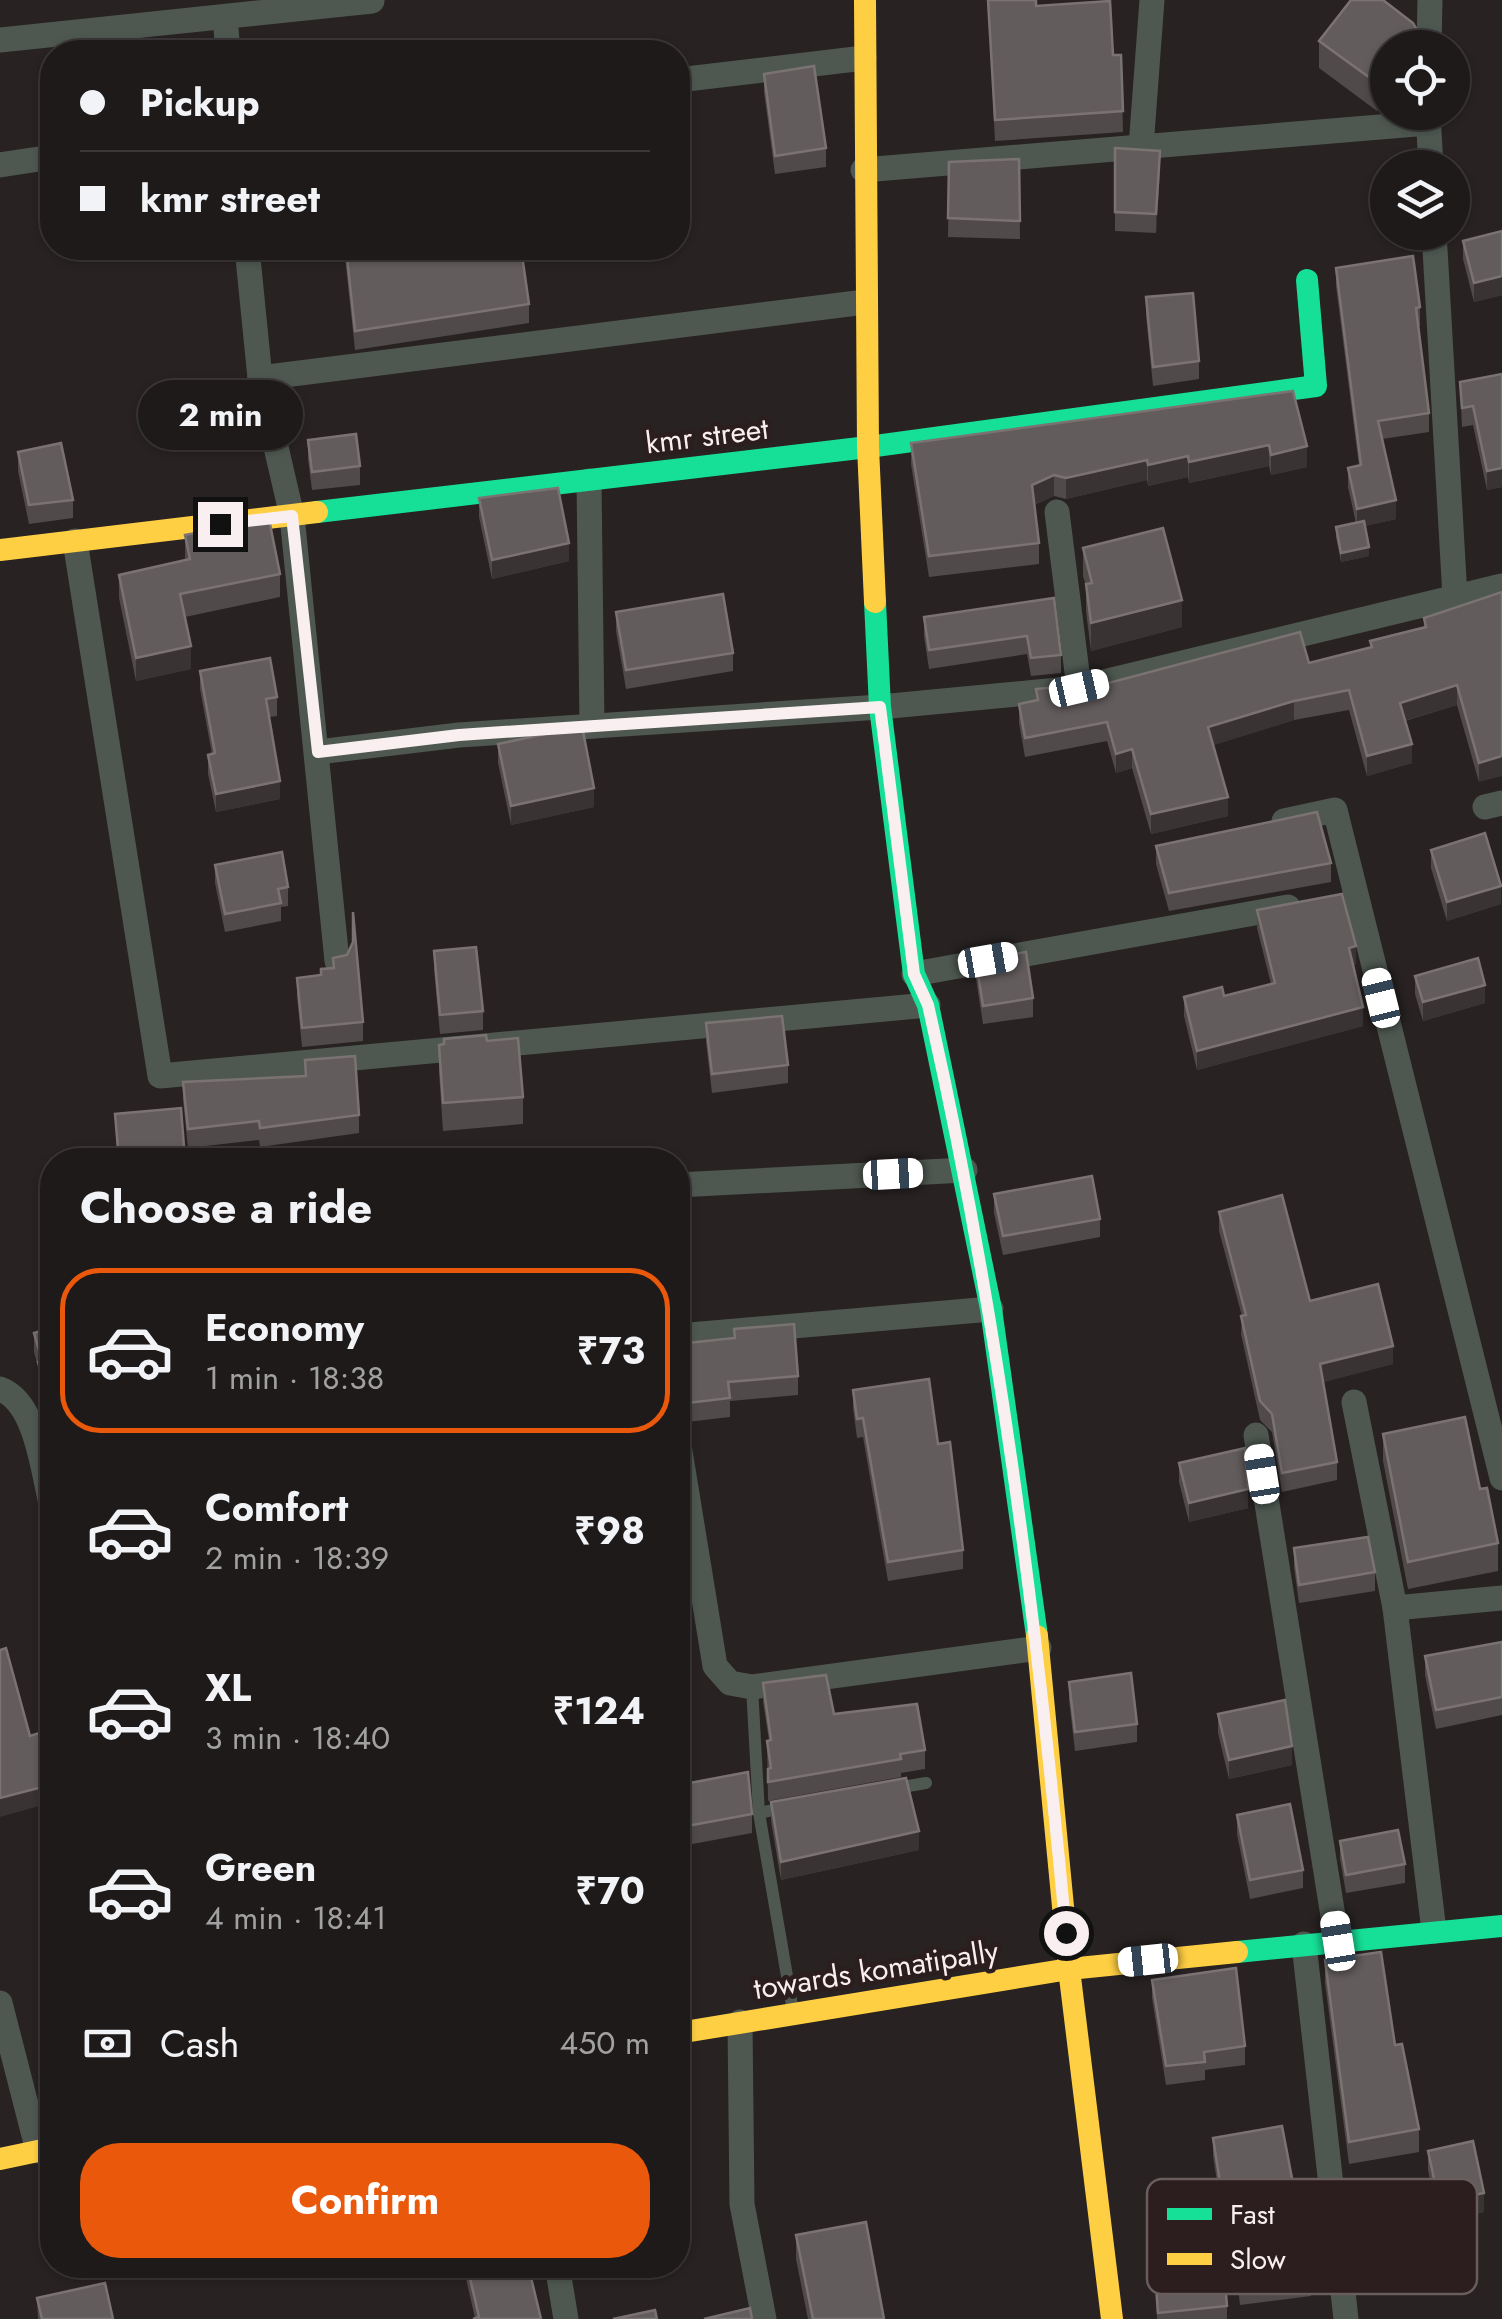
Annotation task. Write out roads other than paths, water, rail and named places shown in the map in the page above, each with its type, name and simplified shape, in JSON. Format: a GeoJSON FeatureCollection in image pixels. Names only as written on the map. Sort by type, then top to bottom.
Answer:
{"type":"FeatureCollection","features":[{"type":"Feature","properties":{"kind":"street"},"geometry":{"type":"LineString","coordinates":[[865,0],[863,170],[868,447],[880,707],[914,974],[928,1005],[991,1309],[1039,1648],[1069,1969],[1112,2319]]}},
{"type":"Feature","properties":{"kind":"street"},"geometry":{"type":"LineString","coordinates":[[1141,147],[1152,0]]}},
{"type":"Feature","properties":{"kind":"street"},"geometry":{"type":"LineString","coordinates":[[1430,0],[1430,30]]}},
{"type":"Feature","properties":{"kind":"street"},"geometry":{"type":"LineString","coordinates":[[0,40],[372,1]]}},
{"type":"Feature","properties":{"kind":"street"},"geometry":{"type":"LineString","coordinates":[[225,17],[227,40]]}},
{"type":"Feature","properties":{"kind":"street"},"geometry":{"type":"LineString","coordinates":[[690,79],[864,58]]}},
{"type":"Feature","properties":{"kind":"street"},"geometry":{"type":"LineString","coordinates":[[863,170],[1370,124]]}},
{"type":"Feature","properties":{"kind":"street"},"geometry":{"type":"LineString","coordinates":[[0,165],[40,160]]}},
{"type":"Feature","properties":{"kind":"street"},"geometry":{"type":"LineString","coordinates":[[1435,250],[1455,597]]}},
{"type":"Feature","properties":{"kind":"street"},"geometry":{"type":"LineString","coordinates":[[248,260],[260,378],[292,516],[337,962]]}},
{"type":"Feature","properties":{"kind":"street","name":"kmr street"},"geometry":{"type":"LineString","coordinates":[[0,550],[868,447],[1316,386],[1307,280]]}},
{"type":"Feature","properties":{"kind":"street"},"geometry":{"type":"LineString","coordinates":[[260,378],[865,302]]}},
{"type":"Feature","properties":{"kind":"street"},"geometry":{"type":"LineString","coordinates":[[588,481],[592,726]]}},
{"type":"Feature","properties":{"kind":"street"},"geometry":{"type":"LineString","coordinates":[[1057,512],[1079,688]]}},
{"type":"Feature","properties":{"kind":"street"},"geometry":{"type":"LineString","coordinates":[[75,542],[160,1076],[928,1005]]}},
{"type":"Feature","properties":{"kind":"street"},"geometry":{"type":"LineString","coordinates":[[318,752],[459,735],[880,707],[1079,688],[1502,586]]}},
{"type":"Feature","properties":{"kind":"street"},"geometry":{"type":"LineString","coordinates":[[1264,825],[1335,810],[1336,898],[1502,1478]]}},
{"type":"Feature","properties":{"kind":"street"},"geometry":{"type":"LineString","coordinates":[[914,974],[1336,898]]}},
{"type":"Feature","properties":{"kind":"street"},"geometry":{"type":"LineString","coordinates":[[690,1184],[965,1170]]}},
{"type":"Feature","properties":{"kind":"street"},"geometry":{"type":"LineString","coordinates":[[690,1335],[991,1309]]}},
{"type":"Feature","properties":{"kind":"street"},"geometry":{"type":"LineString","coordinates":[[0,1389],[16,1396],[26,1414],[40,1465]]}},
{"type":"Feature","properties":{"kind":"street"},"geometry":{"type":"LineString","coordinates":[[1354,1402],[1395,1608],[1434,1931]]}},
{"type":"Feature","properties":{"kind":"street"},"geometry":{"type":"LineString","coordinates":[[1256,1435],[1338,1941]]}},
{"type":"Feature","properties":{"kind":"street"},"geometry":{"type":"LineString","coordinates":[[690,1515],[714,1666],[730,1683],[752,1688],[1039,1648]]}},
{"type":"Feature","properties":{"kind":"street"},"geometry":{"type":"LineString","coordinates":[[1395,1608],[1502,1598]]}},
{"type":"Feature","properties":{"kind":"street","name":"towards komatipally"},"geometry":{"type":"LineString","coordinates":[[690,2031],[1069,1969],[1502,1927]]}},
{"type":"Feature","properties":{"kind":"street"},"geometry":{"type":"LineString","coordinates":[[1304,1944],[1330,2179]]}},
{"type":"Feature","properties":{"kind":"street"},"geometry":{"type":"LineString","coordinates":[[0,2003],[40,2131]]}},
{"type":"Feature","properties":{"kind":"street"},"geometry":{"type":"LineString","coordinates":[[740,2022],[742,2204],[764,2319]]}},
{"type":"Feature","properties":{"kind":"street"},"geometry":{"type":"LineString","coordinates":[[0,2159],[40,2151]]}},
{"type":"Feature","properties":{"kind":"street"},"geometry":{"type":"LineString","coordinates":[[559,2278],[566,2319]]}},
{"type":"Feature","properties":{"kind":"street"},"geometry":{"type":"LineString","coordinates":[[1343,2294],[1346,2319]]}},
{"type":"Feature","properties":{"kind":"lane"},"geometry":{"type":"LineString","coordinates":[[752,1688],[759,1812],[794,2013]]}},
{"type":"Feature","properties":{"kind":"lane"},"geometry":{"type":"LineString","coordinates":[[888,1790],[926,1783]]}},
{"type":"Feature","properties":{"kind":"lane"},"geometry":{"type":"LineString","coordinates":[[759,1812],[796,1806]]}}]}
